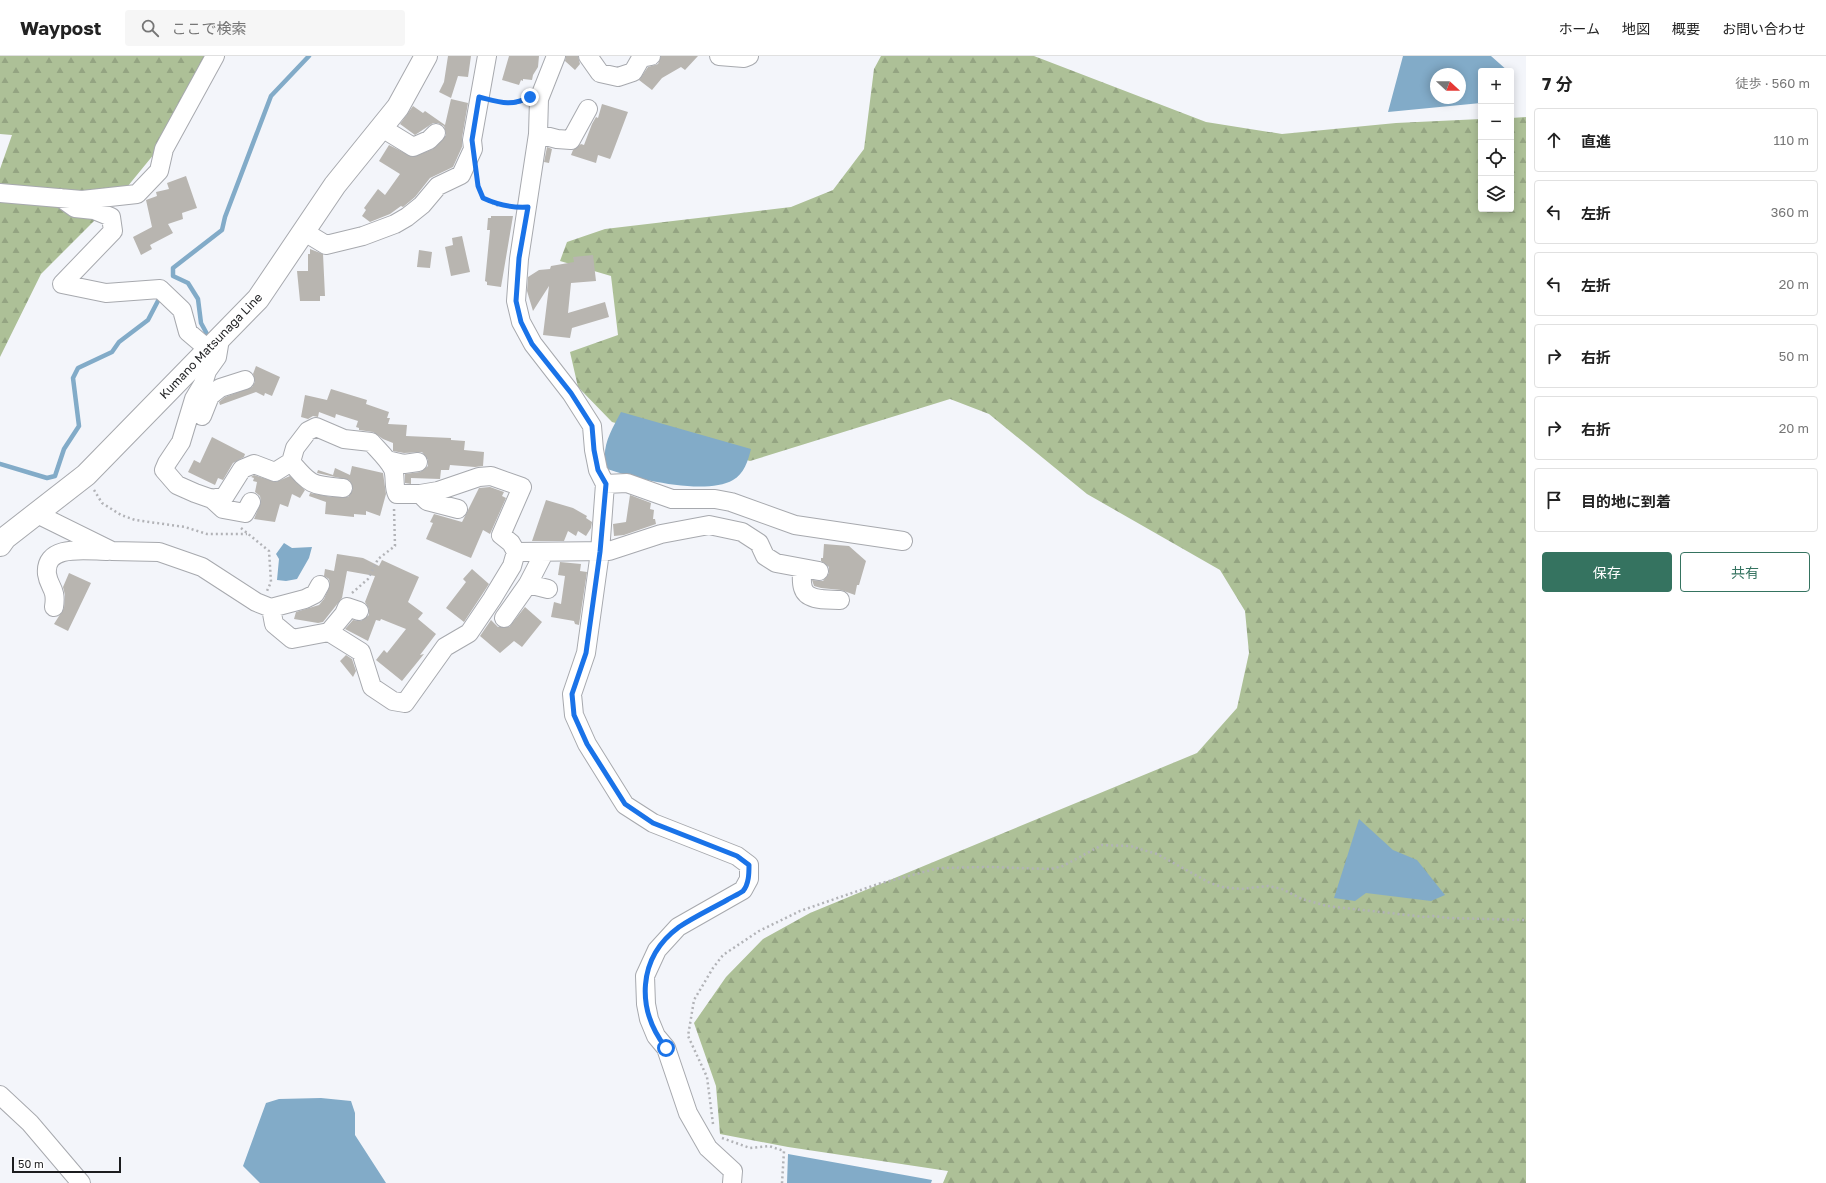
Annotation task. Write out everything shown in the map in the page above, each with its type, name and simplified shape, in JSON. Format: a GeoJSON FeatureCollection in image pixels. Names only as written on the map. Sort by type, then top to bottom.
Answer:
{"type":"FeatureCollection","features":[{"type":"Feature","properties":{"kind":"main road","name":"Kumano Matsunaga Line"},"geometry":{"type":"LineString","coordinates":[[0,545],[5,538],[86,475],[258,299],[335,185],[398,107],[426,56]]}},
{"type":"Feature","properties":{"kind":"street"},"geometry":{"type":"LineString","coordinates":[[0,193],[82,200],[137,194],[159,171],[164,149],[215,56]]}},
{"type":"Feature","properties":{"kind":"street"},"geometry":{"type":"LineString","coordinates":[[556,56],[539,99],[538,134],[519,258],[516,301],[521,322],[532,344],[571,393],[592,426],[594,450],[598,470],[606,484],[600,552],[586,653],[572,694],[574,715],[587,744],[625,804],[653,823],[737,856],[749,865],[749,879],[743,890],[678,928],[657,950],[645,976],[646,1004],[649,1019],[656,1036],[666,1048],[688,1113],[708,1148],[733,1171],[732,1183]]}},
{"type":"Feature","properties":{"kind":"street"},"geometry":{"type":"LineString","coordinates":[[588,56],[600,73],[618,77],[633,72],[641,58],[651,56]]}},
{"type":"Feature","properties":{"kind":"street"},"geometry":{"type":"LineString","coordinates":[[719,56],[744,58],[749,56]]}},
{"type":"Feature","properties":{"kind":"street"},"geometry":{"type":"LineString","coordinates":[[303,231],[326,246],[346,242],[395,224],[422,205],[438,186],[461,175],[473,149],[472,140],[479,97],[488,60]]}},
{"type":"Feature","properties":{"kind":"street"},"geometry":{"type":"LineString","coordinates":[[538,134],[557,139],[571,140],[588,109]]}},
{"type":"Feature","properties":{"kind":"street"},"geometry":{"type":"LineString","coordinates":[[382,128],[413,146],[429,140],[436,133]]}},
{"type":"Feature","properties":{"kind":"street"},"geometry":{"type":"LineString","coordinates":[[61,198],[75,208],[94,210],[111,217],[113,231],[62,284],[106,294],[160,289],[182,310],[188,332],[214,344],[217,357],[207,371],[203,384],[194,398],[181,442]]}},
{"type":"Feature","properties":{"kind":"street"},"geometry":{"type":"LineString","coordinates":[[245,380],[220,388],[210,396],[207,412],[166,462],[164,470],[177,485],[217,504],[245,513],[251,502]]}},
{"type":"Feature","properties":{"kind":"street"},"geometry":{"type":"LineString","coordinates":[[217,504],[225,496],[242,469],[254,464],[275,472],[290,462],[295,448],[308,431],[316,427],[344,439],[371,442],[387,460],[393,470],[394,488],[397,494],[420,494],[438,491],[485,476],[491,476],[522,487],[501,535],[511,543],[516,552],[512,566],[492,600],[469,633],[445,647],[405,702],[393,700],[372,687],[361,652],[329,632]]}},
{"type":"Feature","properties":{"kind":"street"},"geometry":{"type":"LineString","coordinates":[[387,460],[404,464],[418,462]]}},
{"type":"Feature","properties":{"kind":"street"},"geometry":{"type":"LineString","coordinates":[[290,462],[305,479],[314,485],[343,488]]}},
{"type":"Feature","properties":{"kind":"street"},"geometry":{"type":"LineString","coordinates":[[606,484],[627,483],[672,499],[715,499],[754,510],[795,525],[903,541]]}},
{"type":"Feature","properties":{"kind":"street"},"geometry":{"type":"LineString","coordinates":[[420,494],[427,501],[458,509]]}},
{"type":"Feature","properties":{"kind":"street"},"geometry":{"type":"LineString","coordinates":[[516,552],[544,553],[609,551],[661,534],[709,525],[754,510]]}},
{"type":"Feature","properties":{"kind":"street"},"geometry":{"type":"LineString","coordinates":[[37,514],[112,551]]}},
{"type":"Feature","properties":{"kind":"street"},"geometry":{"type":"LineString","coordinates":[[709,525],[742,532],[759,543],[765,556],[776,563],[810,570],[803,589],[808,595],[815,598],[840,600]]}},
{"type":"Feature","properties":{"kind":"street"},"geometry":{"type":"LineString","coordinates":[[54,607],[56,595],[47,574],[49,562],[54,554],[64,551],[112,551],[159,552],[202,567],[263,605],[274,624],[292,639],[329,632],[344,614],[353,609]]}},
{"type":"Feature","properties":{"kind":"street"},"geometry":{"type":"LineString","coordinates":[[504,618],[528,584],[544,553]]}},
{"type":"Feature","properties":{"kind":"street"},"geometry":{"type":"LineString","coordinates":[[528,584],[548,589]]}},
{"type":"Feature","properties":{"kind":"street"},"geometry":{"type":"LineString","coordinates":[[263,605],[310,596],[315,594],[320,585]]}},
{"type":"Feature","properties":{"kind":"street"},"geometry":{"type":"LineString","coordinates":[[0,1095],[30,1123],[81,1183]]}},
{"type":"Feature","properties":{"kind":"path"},"geometry":{"type":"LineString","coordinates":[[479,97],[505,103],[519,103],[524,100]]}},
{"type":"Feature","properties":{"kind":"path"},"geometry":{"type":"LineString","coordinates":[[473,149],[478,186],[483,198],[496,204],[517,208],[528,207]]}},
{"type":"Feature","properties":{"kind":"path"},"geometry":{"type":"LineString","coordinates":[[86,475],[102,503],[121,515],[136,520],[185,527],[207,534],[247,534]]}},
{"type":"Feature","properties":{"kind":"path"},"geometry":{"type":"LineString","coordinates":[[353,609],[353,590],[368,579],[378,559],[395,546],[394,488]]}},
{"type":"Feature","properties":{"kind":"path"},"geometry":{"type":"LineString","coordinates":[[217,504],[247,534],[269,551],[271,582],[262,600],[263,605]]}},
{"type":"Feature","properties":{"kind":"path"},"geometry":{"type":"LineString","coordinates":[[714,1131],[707,1077],[688,1036],[694,1000],[713,968],[723,955],[759,931],[800,911],[878,884],[939,868],[988,867],[1051,869],[1063,866],[1102,845],[1130,846],[1157,854],[1210,883],[1222,887],[1241,889],[1268,886],[1282,889],[1302,899],[1327,906],[1425,917],[1433,916],[1526,920]]}},
{"type":"Feature","properties":{"kind":"path"},"geometry":{"type":"LineString","coordinates":[[715,1138],[722,1138],[750,1148],[768,1146],[784,1151],[782,1183]]}},
{"type":"Feature","properties":{"kind":"green space"},"geometry":{"type":"Polygon","coordinates":[[[0,56],[208,56],[159,148],[123,192],[41,274],[0,357],[0,169],[12,135],[0,134],[0,56]]]}},
{"type":"Feature","properties":{"kind":"green space"},"geometry":{"type":"Polygon","coordinates":[[[881,56],[1034,56],[1206,122],[1282,134],[1396,123],[1478,119],[1478,212],[1514,212],[1514,118],[1526,117],[1526,1183],[943,1183],[948,1171],[788,1147],[720,1134],[716,1086],[694,1023],[726,977],[763,939],[810,913],[1197,753],[1237,708],[1249,653],[1245,611],[1220,570],[1087,494],[989,414],[950,399],[750,461],[612,422],[578,387],[570,352],[618,335],[611,276],[560,261],[567,242],[605,229],[791,207],[833,190],[864,149],[874,69],[881,56]]]}},
{"type":"Feature","properties":{"kind":"water"},"geometry":{"type":"Polygon","coordinates":[[[1403,56],[1491,56],[1505,68],[1478,68],[1478,103],[1388,112],[1403,56]]]}},
{"type":"Feature","properties":{"kind":"water"},"geometry":{"type":"Polygon","coordinates":[[[621,412],[751,449],[747,462],[743,471],[733,480],[721,485],[706,486],[689,486],[653,481],[607,469],[605,461],[606,447],[610,433],[621,412]]]}},
{"type":"Feature","properties":{"kind":"water"},"geometry":{"type":"Polygon","coordinates":[[[284,543],[292,548],[312,547],[309,558],[297,579],[286,581],[277,580],[279,559],[276,554],[284,543]]]}},
{"type":"Feature","properties":{"kind":"water"},"geometry":{"type":"Polygon","coordinates":[[[1359,819],[1393,850],[1417,860],[1445,895],[1431,901],[1366,893],[1355,901],[1334,898],[1359,819]]]}},
{"type":"Feature","properties":{"kind":"water"},"geometry":{"type":"Polygon","coordinates":[[[321,1098],[351,1101],[355,1113],[355,1135],[386,1183],[260,1183],[243,1166],[266,1103],[279,1099],[321,1098]]]}},
{"type":"Feature","properties":{"kind":"water"},"geometry":{"type":"Polygon","coordinates":[[[788,1154],[932,1180],[931,1183],[787,1183],[788,1154]]]}},
{"type":"Feature","properties":{"kind":"building"},"geometry":{"type":"Polygon","coordinates":[[[448,56],[471,56],[468,77],[458,76],[451,98],[439,92],[444,82],[448,56]]]}},
{"type":"Feature","properties":{"kind":"building"},"geometry":{"type":"Polygon","coordinates":[[[509,56],[539,56],[538,67],[532,80],[523,79],[519,85],[502,80],[509,56]]]}},
{"type":"Feature","properties":{"kind":"building"},"geometry":{"type":"Polygon","coordinates":[[[566,56],[578,56],[580,64],[575,70],[565,61],[566,56]]]}},
{"type":"Feature","properties":{"kind":"building"},"geometry":{"type":"Polygon","coordinates":[[[661,56],[698,56],[685,70],[681,67],[662,78],[652,90],[639,80],[648,67],[658,64],[661,56]]]}},
{"type":"Feature","properties":{"kind":"building"},"geometry":{"type":"Polygon","coordinates":[[[451,99],[468,103],[462,138],[462,147],[453,167],[430,178],[415,197],[403,207],[401,206],[390,214],[370,222],[362,216],[366,210],[364,208],[378,189],[385,195],[400,174],[379,161],[389,145],[413,157],[433,149],[446,135],[444,126],[438,123],[433,123],[415,135],[400,124],[413,106],[423,113],[425,111],[445,125],[451,99]]]}},
{"type":"Feature","properties":{"kind":"building"},"geometry":{"type":"Polygon","coordinates":[[[602,104],[628,112],[610,159],[598,155],[596,163],[571,155],[573,150],[581,144],[584,145],[592,124],[596,117],[598,118],[602,104]]]}},
{"type":"Feature","properties":{"kind":"building"},"geometry":{"type":"Polygon","coordinates":[[[547,147],[552,149],[549,163],[544,162],[547,147]]]}},
{"type":"Feature","properties":{"kind":"building"},"geometry":{"type":"Polygon","coordinates":[[[186,176],[197,208],[182,213],[183,219],[168,224],[173,233],[150,245],[152,249],[141,255],[133,237],[152,227],[146,200],[157,196],[156,192],[169,189],[167,183],[186,176]]]}},
{"type":"Feature","properties":{"kind":"building"},"geometry":{"type":"Polygon","coordinates":[[[491,216],[513,216],[501,287],[487,285],[487,282],[485,281],[490,230],[487,230],[488,218],[491,218],[491,216]]]}},
{"type":"Feature","properties":{"kind":"building"},"geometry":{"type":"Polygon","coordinates":[[[462,236],[470,272],[451,276],[445,247],[453,245],[452,238],[462,236]]]}},
{"type":"Feature","properties":{"kind":"building"},"geometry":{"type":"Polygon","coordinates":[[[310,249],[323,254],[325,296],[320,296],[320,301],[300,301],[297,271],[308,271],[308,254],[310,254],[310,249]]]}},
{"type":"Feature","properties":{"kind":"building"},"geometry":{"type":"Polygon","coordinates":[[[419,250],[432,252],[430,268],[417,267],[419,250]]]}},
{"type":"Feature","properties":{"kind":"building"},"geometry":{"type":"Polygon","coordinates":[[[593,255],[596,281],[571,283],[568,313],[605,302],[609,317],[572,328],[570,338],[543,335],[549,286],[533,311],[527,291],[528,277],[539,270],[550,269],[551,266],[574,262],[573,257],[593,255]]]}},
{"type":"Feature","properties":{"kind":"building"},"geometry":{"type":"Polygon","coordinates":[[[256,366],[280,377],[272,396],[265,393],[264,396],[256,392],[220,405],[219,402],[225,397],[252,387],[255,382],[253,374],[256,366]]]}},
{"type":"Feature","properties":{"kind":"building"},"geometry":{"type":"Polygon","coordinates":[[[331,389],[367,400],[366,404],[389,412],[387,418],[390,418],[388,424],[407,425],[406,436],[451,438],[451,440],[465,441],[464,450],[484,452],[483,466],[475,467],[450,465],[449,470],[441,470],[440,479],[411,478],[411,484],[405,483],[405,474],[420,472],[428,466],[428,460],[422,452],[404,453],[393,451],[393,443],[383,439],[373,432],[359,430],[359,428],[356,427],[358,421],[336,414],[335,418],[319,412],[318,417],[313,416],[308,419],[301,417],[305,395],[327,400],[331,389]]]}},
{"type":"Feature","properties":{"kind":"building"},"geometry":{"type":"Polygon","coordinates":[[[212,437],[245,454],[244,457],[233,463],[223,480],[218,478],[215,485],[188,472],[194,460],[200,463],[212,437]]]}},
{"type":"Feature","properties":{"kind":"building"},"geometry":{"type":"Polygon","coordinates":[[[352,466],[383,473],[386,494],[380,516],[366,511],[366,515],[354,514],[354,517],[325,514],[326,502],[309,496],[310,493],[332,497],[348,497],[353,489],[349,480],[317,473],[318,470],[333,475],[335,468],[350,475],[352,466]]]}},
{"type":"Feature","properties":{"kind":"building"},"geometry":{"type":"Polygon","coordinates":[[[254,475],[276,482],[290,476],[305,490],[300,498],[292,494],[288,507],[280,504],[275,522],[254,519],[261,502],[260,496],[255,492],[257,482],[253,481],[254,478],[251,477],[254,475]]]}},
{"type":"Feature","properties":{"kind":"building"},"geometry":{"type":"Polygon","coordinates":[[[490,487],[504,492],[502,496],[506,498],[490,534],[483,530],[471,558],[426,539],[433,523],[430,522],[434,514],[462,522],[479,488],[490,487]]]}},
{"type":"Feature","properties":{"kind":"building"},"geometry":{"type":"Polygon","coordinates":[[[630,495],[651,503],[650,509],[654,510],[653,519],[655,519],[656,524],[624,535],[614,536],[613,524],[626,522],[630,495]]]}},
{"type":"Feature","properties":{"kind":"building"},"geometry":{"type":"Polygon","coordinates":[[[546,500],[573,508],[587,516],[586,518],[592,522],[591,528],[586,536],[578,531],[576,536],[568,531],[564,541],[532,541],[546,500]]]}},
{"type":"Feature","properties":{"kind":"building"},"geometry":{"type":"Polygon","coordinates":[[[824,544],[849,546],[866,561],[855,595],[841,590],[814,586],[812,580],[823,581],[829,573],[829,567],[821,561],[821,558],[823,558],[824,544]]]}},
{"type":"Feature","properties":{"kind":"building"},"geometry":{"type":"Polygon","coordinates":[[[337,554],[363,558],[379,566],[382,560],[419,577],[408,602],[423,613],[418,619],[436,634],[420,655],[424,654],[402,681],[376,660],[384,650],[387,653],[406,629],[381,619],[380,621],[376,620],[368,641],[345,629],[353,620],[361,621],[369,615],[369,609],[365,602],[375,576],[347,571],[342,598],[323,622],[318,623],[294,619],[296,612],[319,605],[324,599],[330,585],[329,579],[324,576],[325,569],[334,571],[337,554]]]}},
{"type":"Feature","properties":{"kind":"building"},"geometry":{"type":"Polygon","coordinates":[[[560,562],[581,564],[580,571],[587,572],[579,625],[575,624],[574,621],[551,617],[554,602],[561,604],[565,576],[558,575],[560,562]]]}},
{"type":"Feature","properties":{"kind":"building"},"geometry":{"type":"Polygon","coordinates":[[[472,569],[489,584],[464,622],[446,608],[466,582],[463,579],[472,569]]]}},
{"type":"Feature","properties":{"kind":"building"},"geometry":{"type":"Polygon","coordinates":[[[69,573],[91,583],[68,631],[54,624],[64,608],[65,595],[63,587],[69,573]]]}},
{"type":"Feature","properties":{"kind":"building"},"geometry":{"type":"Polygon","coordinates":[[[525,607],[542,622],[522,647],[514,641],[500,653],[480,636],[491,620],[498,627],[509,627],[525,607]]]}},
{"type":"Feature","properties":{"kind":"building"},"geometry":{"type":"Polygon","coordinates":[[[346,655],[352,659],[356,671],[353,677],[340,661],[346,655]]]}},
{"type":"Feature","properties":{"kind":"waterway"},"geometry":{"type":"LineString","coordinates":[[207,334],[201,323],[198,299],[188,283],[173,276],[173,268],[222,230],[225,217],[271,96],[309,56]]}},
{"type":"Feature","properties":{"kind":"waterway"},"geometry":{"type":"LineString","coordinates":[[0,464],[47,478],[55,476],[64,449],[79,426],[73,378],[78,368],[112,352],[119,342],[148,320],[160,297]]}},
{"type":"Feature","properties":{"kind":"route"},"geometry":{"type":"LineString","coordinates":[[530,97],[519,103],[505,103],[479,97],[472,140],[478,186],[483,198],[496,204],[517,208],[528,207],[519,258],[516,301],[521,322],[532,344],[571,393],[581,411],[592,426],[594,450],[598,470],[606,484],[601,526],[600,552],[586,653],[572,694],[574,715],[587,744],[625,804],[653,823],[737,856],[749,865],[749,879],[743,890],[678,928],[657,950],[645,976],[646,1004],[649,1019],[656,1036],[666,1048]]}}]}
